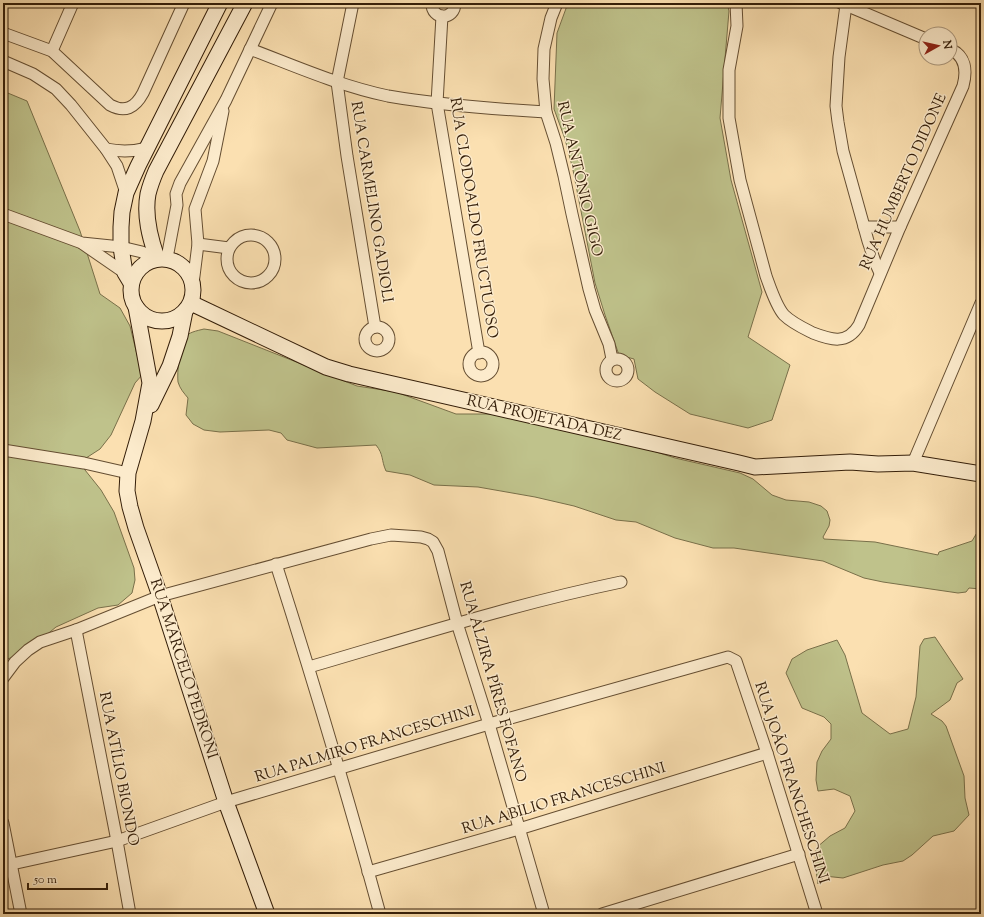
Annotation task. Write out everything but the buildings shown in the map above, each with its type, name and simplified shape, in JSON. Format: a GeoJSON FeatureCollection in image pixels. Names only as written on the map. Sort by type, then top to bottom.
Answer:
{"type":"FeatureCollection","features":[{"type":"Feature","properties":{"kind":"street"},"geometry":{"type":"LineString","coordinates":[[52,51],[73,3]]}},
{"type":"Feature","properties":{"kind":"street"},"geometry":{"type":"LineString","coordinates":[[3,33],[52,51],[110,105],[117,108],[133,106],[138,102],[143,93],[184,3]]}},
{"type":"Feature","properties":{"kind":"street"},"geometry":{"type":"LineString","coordinates":[[220,3],[147,148],[126,194],[122,212],[121,247],[132,298],[136,307],[142,314],[150,319],[160,321],[178,317],[188,307],[193,294],[198,244],[195,209],[213,161],[226,100]]}},
{"type":"Feature","properties":{"kind":"street"},"geometry":{"type":"LineString","coordinates":[[158,259],[150,239],[147,222],[148,195],[156,171],[244,3]]}},
{"type":"Feature","properties":{"kind":"street"},"geometry":{"type":"LineString","coordinates":[[128,278],[140,267],[158,259],[177,205],[176,194],[185,173],[226,100],[272,3]]}},
{"type":"Feature","properties":{"kind":"street","name":"RUA CARMELINO GADIOLI"},"geometry":{"type":"LineString","coordinates":[[352,3],[337,82],[347,156],[375,327]]}},
{"type":"Feature","properties":{"kind":"street"},"geometry":{"type":"LineString","coordinates":[[432,3],[435,13],[442,16],[446,16],[452,12],[455,3]]}},
{"type":"Feature","properties":{"kind":"street","name":"RUA ANTÔNIO GIGO"},"geometry":{"type":"LineString","coordinates":[[557,3],[551,18],[544,49],[543,78],[546,112],[556,143],[589,289],[595,310],[609,344],[612,359]]}},
{"type":"Feature","properties":{"kind":"street","name":"RUA HUMBERTO DIDONE"},"geometry":{"type":"LineString","coordinates":[[736,3],[737,26],[729,70],[729,118],[740,180],[771,290],[783,314],[809,331],[829,339],[848,337],[859,325],[880,273],[962,86],[966,70],[961,56],[958,54]]}},
{"type":"Feature","properties":{"kind":"street"},"geometry":{"type":"LineString","coordinates":[[880,273],[871,252],[843,151],[836,106],[843,4],[918,36]]}},
{"type":"Feature","properties":{"kind":"street","name":"RUA CLODOALDO FRUCTUOSO"},"geometry":{"type":"LineString","coordinates":[[442,16],[437,103],[479,353]]}},
{"type":"Feature","properties":{"kind":"street"},"geometry":{"type":"LineString","coordinates":[[250,49],[337,82],[387,95],[474,108],[546,112]]}},
{"type":"Feature","properties":{"kind":"street"},"geometry":{"type":"LineString","coordinates":[[3,61],[33,74],[56,89],[72,105],[106,149],[117,166],[126,194]]}},
{"type":"Feature","properties":{"kind":"street"},"geometry":{"type":"LineString","coordinates":[[106,149],[124,152],[147,148]]}},
{"type":"Feature","properties":{"kind":"street"},"geometry":{"type":"LineString","coordinates":[[177,205],[195,209]]}},
{"type":"Feature","properties":{"kind":"street"},"geometry":{"type":"LineString","coordinates":[[3,214],[82,244],[128,278]]}},
{"type":"Feature","properties":{"kind":"street"},"geometry":{"type":"LineString","coordinates":[[864,227],[900,227]]}},
{"type":"Feature","properties":{"kind":"street"},"geometry":{"type":"LineString","coordinates":[[249,234],[258,235],[265,239],[271,244],[276,258],[271,273],[259,282],[244,282],[237,278],[231,272],[228,265],[227,256],[229,248],[234,241],[241,236],[249,234]]}},
{"type":"Feature","properties":{"kind":"street"},"geometry":{"type":"LineString","coordinates":[[82,244],[121,247],[142,252],[158,259],[176,261],[184,267],[190,275],[193,284]]}},
{"type":"Feature","properties":{"kind":"street"},"geometry":{"type":"LineString","coordinates":[[198,244],[229,248]]}},
{"type":"Feature","properties":{"kind":"street"},"geometry":{"type":"LineString","coordinates":[[913,463],[981,303]]}},
{"type":"Feature","properties":{"kind":"street","name":"RUA MARCELO PEDRONI"},"geometry":{"type":"LineString","coordinates":[[136,307],[150,383],[143,421],[128,473],[127,491],[130,507],[226,802],[267,914]]}},
{"type":"Feature","properties":{"kind":"street","name":"RUA MARCELO PEDRONI"},"geometry":{"type":"LineString","coordinates":[[143,421],[170,366],[188,307]]}},
{"type":"Feature","properties":{"kind":"street","name":"RUA PROJETADA DEZ"},"geometry":{"type":"LineString","coordinates":[[188,307],[326,368],[739,464],[755,467],[774,467],[850,462],[878,464],[913,463],[981,474]]}},
{"type":"Feature","properties":{"kind":"street"},"geometry":{"type":"LineString","coordinates":[[3,450],[84,463],[128,473]]}},
{"type":"Feature","properties":{"kind":"street","name":"RUA ALZIRA PÍRES FOFANO"},"geometry":{"type":"LineString","coordinates":[[276,564],[391,535],[421,537],[433,542],[438,551],[457,623],[489,724],[544,914]]}},
{"type":"Feature","properties":{"kind":"street"},"geometry":{"type":"LineString","coordinates":[[3,678],[15,662],[28,650],[40,642],[76,630],[160,596],[276,564],[309,667],[380,914]]}},
{"type":"Feature","properties":{"kind":"street"},"geometry":{"type":"LineString","coordinates":[[309,667],[457,623],[594,587],[621,582]]}},
{"type":"Feature","properties":{"kind":"street","name":"RUA ATÍLIO BIONDO"},"geometry":{"type":"LineString","coordinates":[[76,630],[130,914]]}},
{"type":"Feature","properties":{"kind":"street","name":"RUA PALMIRO FRANCESCHINI"},"geometry":{"type":"LineString","coordinates":[[7,865],[117,841],[226,802],[339,770],[489,724],[728,657],[736,661]]}},
{"type":"Feature","properties":{"kind":"street","name":"RUA JOÃO FRANCHESCHINI"},"geometry":{"type":"LineString","coordinates":[[736,661],[767,753],[817,914]]}},
{"type":"Feature","properties":{"kind":"street","name":"RUA ABILIO FRANCESCHINI"},"geometry":{"type":"LineString","coordinates":[[368,872],[519,829],[767,753]]}},
{"type":"Feature","properties":{"kind":"street"},"geometry":{"type":"LineString","coordinates":[[3,822],[7,865],[21,914]]}},
{"type":"Feature","properties":{"kind":"street"},"geometry":{"type":"LineString","coordinates":[[602,914],[799,854]]}},
{"type":"Feature","properties":{"kind":"green space"},"geometry":{"type":"Polygon","coordinates":[[[568,3],[727,3],[729,11],[720,118],[731,180],[762,292],[748,337],[790,365],[772,420],[748,428],[690,414],[655,392],[638,379],[634,359],[619,355],[595,283],[573,170],[565,139],[554,109],[557,33],[568,3]]]}},
{"type":"Feature","properties":{"kind":"green space"},"geometry":{"type":"Polygon","coordinates":[[[3,91],[27,101],[80,231],[100,294],[120,308],[130,326],[142,375],[135,383],[111,435],[100,449],[83,460],[81,465],[101,490],[114,512],[134,568],[135,580],[132,593],[118,605],[98,608],[56,627],[27,651],[3,661],[3,91]]]}},
{"type":"Feature","properties":{"kind":"green space"},"geometry":{"type":"Polygon","coordinates":[[[204,329],[218,331],[357,386],[396,392],[456,414],[489,414],[513,417],[616,439],[675,458],[740,473],[753,479],[772,495],[786,500],[809,502],[821,506],[827,511],[830,520],[829,526],[823,537],[824,539],[875,542],[938,555],[939,552],[972,541],[981,526],[981,589],[969,588],[966,592],[958,593],[883,582],[864,578],[823,561],[734,548],[713,548],[675,538],[636,522],[616,520],[574,506],[535,497],[478,487],[434,485],[410,475],[386,471],[380,452],[376,445],[317,448],[287,440],[281,433],[269,430],[220,432],[204,430],[193,424],[186,415],[188,398],[182,391],[178,382],[178,366],[184,338],[190,333],[204,329]]]}},
{"type":"Feature","properties":{"kind":"green space"},"geometry":{"type":"Polygon","coordinates":[[[935,637],[963,679],[957,683],[950,700],[931,714],[942,721],[946,726],[964,776],[965,798],[969,815],[954,831],[933,836],[903,861],[883,865],[843,878],[824,876],[818,884],[815,863],[816,848],[830,836],[845,828],[855,811],[850,796],[834,789],[818,791],[816,780],[817,762],[822,751],[831,739],[831,724],[824,717],[802,708],[786,673],[792,659],[807,650],[837,640],[845,655],[862,713],[890,734],[908,729],[916,697],[920,646],[924,639],[935,637]]]}}]}
